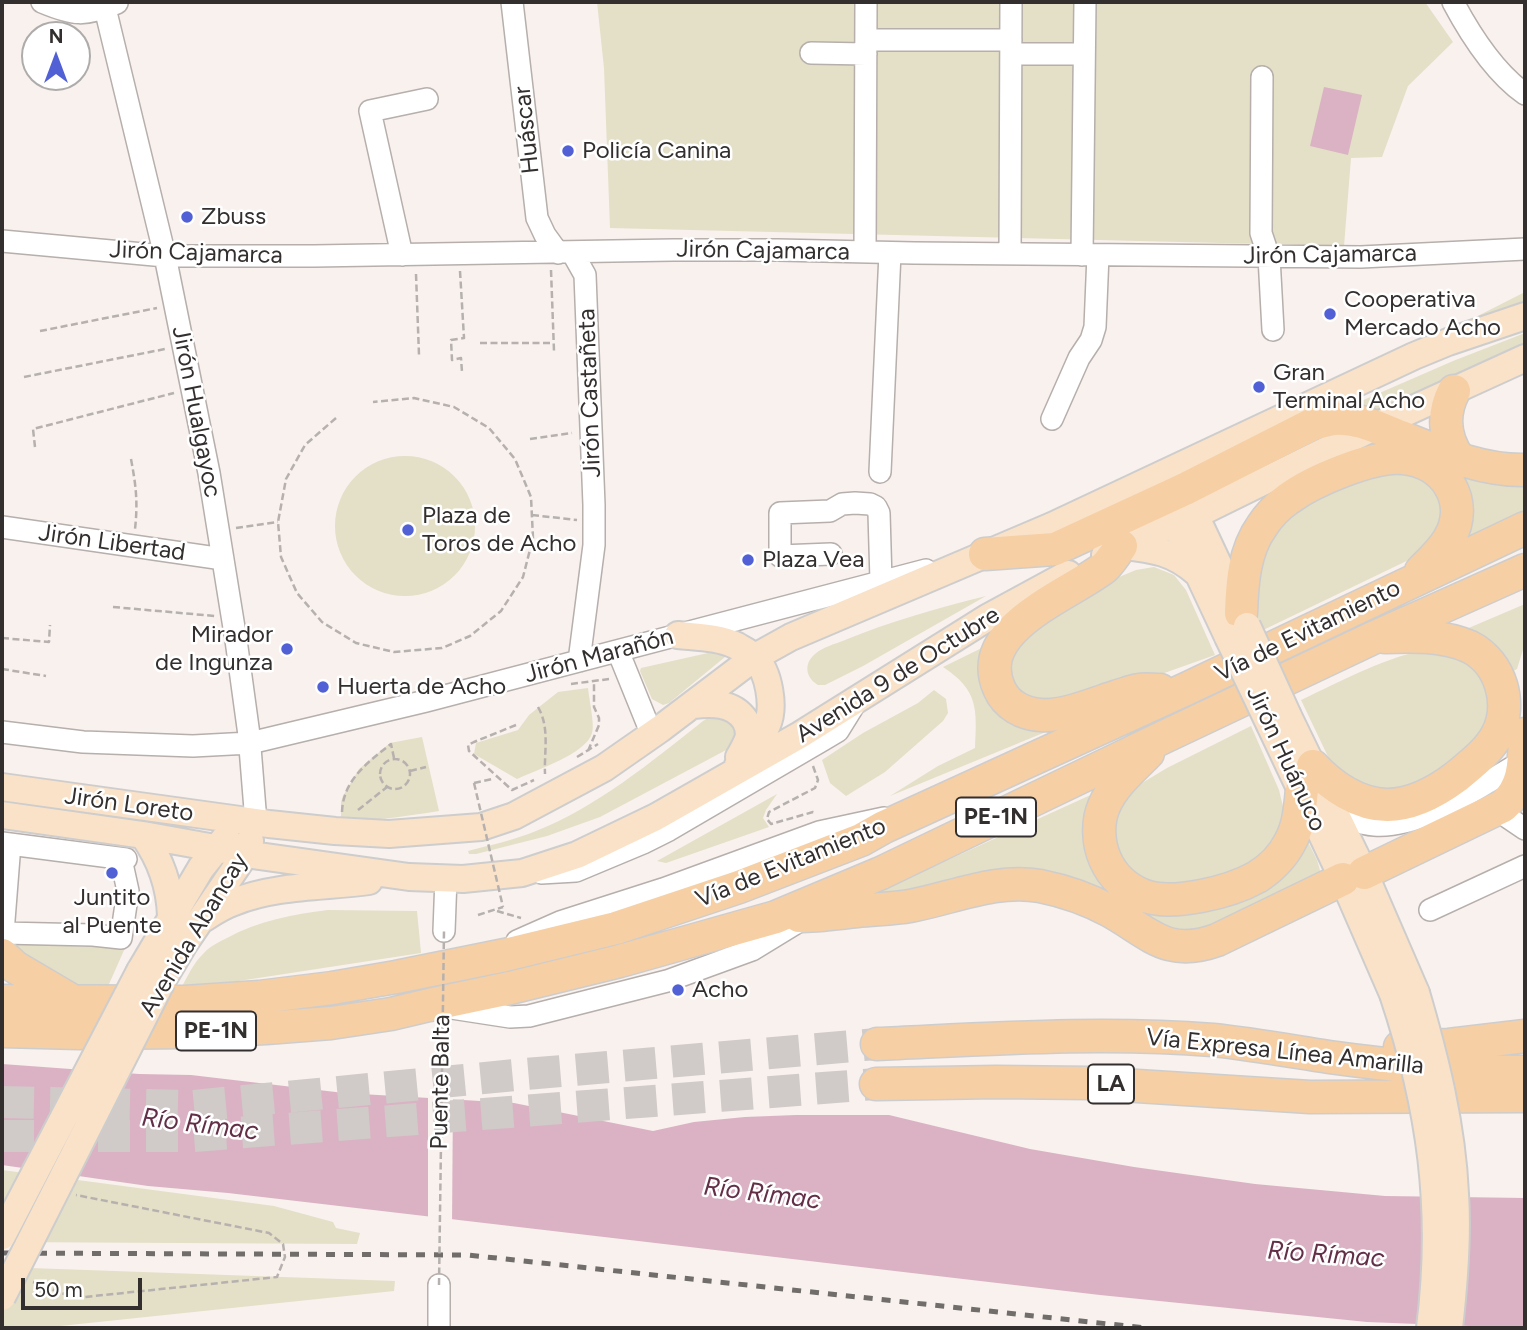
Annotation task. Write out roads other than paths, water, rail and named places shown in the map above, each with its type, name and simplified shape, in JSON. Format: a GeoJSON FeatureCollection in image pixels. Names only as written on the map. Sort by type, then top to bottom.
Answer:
{"type":"FeatureCollection","features":[{"type":"Feature","properties":{"kind":"highway"},"geometry":{"type":"LineString","coordinates":[[1454,391],[1446,422],[1451,445],[1459,459]]}},
{"type":"Feature","properties":{"kind":"highway"},"geometry":{"type":"LineString","coordinates":[[985,554],[1055,549],[1180,511],[1297,432],[1313,424],[1334,419],[1353,420],[1376,426],[1485,467],[1525,470]]}},
{"type":"Feature","properties":{"kind":"highway"},"geometry":{"type":"LineString","coordinates":[[1239,625],[1242,584],[1252,545],[1261,527],[1275,510],[1309,486],[1338,473],[1386,458],[1410,459],[1432,466],[1443,474],[1455,499],[1457,513],[1449,540],[1411,582]]}},
{"type":"Feature","properties":{"kind":"highway","name":"Vía de Evitamiento"},"geometry":{"type":"LineString","coordinates":[[2,1001],[185,1002],[259,997],[332,988],[466,963],[616,928],[726,892],[861,840],[1186,690],[1525,528]]}},
{"type":"Feature","properties":{"kind":"highway"},"geometry":{"type":"LineString","coordinates":[[1121,546],[1106,566],[1036,610],[1018,624],[1003,641],[995,659],[994,677],[1003,697],[1018,710],[1042,715],[1068,712],[1138,690],[1186,690]]}},
{"type":"Feature","properties":{"kind":"highway","name":"Vía de Evitamiento"},"geometry":{"type":"LineString","coordinates":[[2,1031],[190,1032],[331,1023],[379,1016],[620,961],[816,906],[1166,736],[1525,570]]}},
{"type":"Feature","properties":{"kind":"highway"},"geometry":{"type":"LineString","coordinates":[[1166,736],[1118,784],[1103,807],[1099,830],[1101,851],[1110,869],[1122,883],[1143,895],[1164,899],[1210,893],[1258,876],[1276,862],[1291,842],[1299,820],[1307,778],[1331,783],[1376,804],[1399,804],[1421,798],[1447,784],[1486,750],[1497,733],[1504,712],[1503,692],[1498,675],[1479,653],[1459,643],[1436,638],[1373,638]]}},
{"type":"Feature","properties":{"kind":"highway"},"geometry":{"type":"LineString","coordinates":[[1512,805],[1525,760],[1525,734]]}},
{"type":"Feature","properties":{"kind":"highway","name":"Vía de Evitamiento"},"geometry":{"type":"LineString","coordinates":[[816,906],[909,906],[988,887],[1037,885],[1062,891],[1108,910],[1159,941],[1170,945],[1196,946],[1217,940],[1512,805]]}},
{"type":"Feature","properties":{"kind":"highway"},"geometry":{"type":"LineString","coordinates":[[2,955],[15,967],[75,1002]]}},
{"type":"Feature","properties":{"kind":"highway","name":"Vía Expresa Línea Amarilla"},"geometry":{"type":"LineString","coordinates":[[877,1044],[1125,1035],[1214,1040],[1453,1071],[1525,1072]]}},
{"type":"Feature","properties":{"kind":"highway"},"geometry":{"type":"LineString","coordinates":[[1333,1057],[1388,1048],[1525,1037]]}},
{"type":"Feature","properties":{"kind":"highway","name":"Vía Expresa Línea Amarilla"},"geometry":{"type":"LineString","coordinates":[[876,1084],[1090,1083],[1310,1097],[1525,1096]]}},
{"type":"Feature","properties":{"kind":"main road"},"geometry":{"type":"LineString","coordinates":[[256,822],[390,834],[481,827],[514,816],[604,768],[755,657],[791,637],[1052,526],[1414,356],[1525,316]]}},
{"type":"Feature","properties":{"kind":"main road","name":"Avenida 9 de Octubre"},"geometry":{"type":"LineString","coordinates":[[246,853],[409,877],[463,879],[522,873],[577,855],[656,817],[800,735],[987,618],[1180,511],[1525,358]]}},
{"type":"Feature","properties":{"kind":"main road"},"geometry":{"type":"LineString","coordinates":[[1297,432],[1311,405]]}},
{"type":"Feature","properties":{"kind":"main road","name":"Jirón Huánuco"},"geometry":{"type":"LineString","coordinates":[[1180,511],[1200,577],[1239,625]]}},
{"type":"Feature","properties":{"kind":"main road","name":"Jirón Huánuco"},"geometry":{"type":"LineString","coordinates":[[1180,511],[1239,625],[1279,721],[1354,876],[1434,1058],[1454,1174],[1454,1273],[1449,1328]]}},
{"type":"Feature","properties":{"kind":"main road"},"geometry":{"type":"LineString","coordinates":[[1121,546],[1166,553],[1185,563],[1200,577]]}},
{"type":"Feature","properties":{"kind":"main road"},"geometry":{"type":"LineString","coordinates":[[678,635],[719,640],[737,646],[755,657],[763,671],[769,689],[771,711],[768,723],[754,746],[727,776]]}},
{"type":"Feature","properties":{"kind":"main road"},"geometry":{"type":"LineString","coordinates":[[693,705],[727,706],[740,714],[745,721],[750,732],[747,743],[727,776]]}},
{"type":"Feature","properties":{"kind":"main road","name":"Jirón Huánuco"},"geometry":{"type":"LineString","coordinates":[[1307,778],[1334,810],[1354,876]]}},
{"type":"Feature","properties":{"kind":"main road","name":"Jirón Loreto"},"geometry":{"type":"LineString","coordinates":[[2,787],[256,822]]}},
{"type":"Feature","properties":{"kind":"main road","name":"Jirón Loreto"},"geometry":{"type":"LineString","coordinates":[[2,815],[246,853]]}},
{"type":"Feature","properties":{"kind":"main road","name":"Avenida Abancay"},"geometry":{"type":"LineString","coordinates":[[2,1297],[151,976],[172,916],[216,847],[238,828],[256,822]]}},
{"type":"Feature","properties":{"kind":"main road","name":"Avenida Abancay"},"geometry":{"type":"LineString","coordinates":[[2,1236],[151,976],[201,920],[246,853],[256,822]]}},
{"type":"Feature","properties":{"kind":"main road"},"geometry":{"type":"LineString","coordinates":[[143,835],[157,855],[167,883],[172,916]]}},
{"type":"Feature","properties":{"kind":"main road"},"geometry":{"type":"LineString","coordinates":[[201,920],[235,901],[272,892],[409,877]]}},
{"type":"Feature","properties":{"kind":"main road","name":"Jirón Huánuco"},"geometry":{"type":"LineString","coordinates":[[1404,993],[1407,1038],[1431,1147],[1436,1197],[1434,1297],[1430,1328]]}},
{"type":"Feature","properties":{"kind":"street"},"geometry":{"type":"LineString","coordinates":[[42,2],[65,11],[86,13],[112,5]]}},
{"type":"Feature","properties":{"kind":"street","name":"Huáscar"},"geometry":{"type":"LineString","coordinates":[[512,2],[537,218],[545,235],[560,253]]}},
{"type":"Feature","properties":{"kind":"street"},"geometry":{"type":"LineString","coordinates":[[865,252],[866,2]]}},
{"type":"Feature","properties":{"kind":"street"},"geometry":{"type":"LineString","coordinates":[[1010,254],[1011,2]]}},
{"type":"Feature","properties":{"kind":"street"},"geometry":{"type":"LineString","coordinates":[[1052,419],[1096,327],[1090,255],[1085,2]]}},
{"type":"Feature","properties":{"kind":"street"},"geometry":{"type":"LineString","coordinates":[[1452,2],[1478,46],[1525,94]]}},
{"type":"Feature","properties":{"kind":"street","name":"Jirón Hualgayoc"},"geometry":{"type":"LineString","coordinates":[[112,5],[209,473],[233,617],[250,743],[256,822]]}},
{"type":"Feature","properties":{"kind":"street"},"geometry":{"type":"LineString","coordinates":[[811,53],[866,47],[1011,47],[1084,54]]}},
{"type":"Feature","properties":{"kind":"street"},"geometry":{"type":"LineString","coordinates":[[1262,76],[1261,233],[1269,257],[1273,330]]}},
{"type":"Feature","properties":{"kind":"street"},"geometry":{"type":"LineString","coordinates":[[409,255],[370,111],[427,99]]}},
{"type":"Feature","properties":{"kind":"street","name":"Jirón Cajamarca"},"geometry":{"type":"LineString","coordinates":[[2,241],[165,256],[778,250],[1361,257],[1525,249]]}},
{"type":"Feature","properties":{"kind":"street","name":"Jirón Castañeta"},"geometry":{"type":"LineString","coordinates":[[560,253],[585,275],[594,545],[579,661]]}},
{"type":"Feature","properties":{"kind":"street"},"geometry":{"type":"LineString","coordinates":[[880,472],[890,253]]}},
{"type":"Feature","properties":{"kind":"street"},"geometry":{"type":"LineString","coordinates":[[831,554],[780,555],[780,513],[830,511],[842,504],[870,504],[876,507],[879,513],[881,581]]}},
{"type":"Feature","properties":{"kind":"street","name":"Jirón Libertad"},"geometry":{"type":"LineString","coordinates":[[2,527],[223,559]]}},
{"type":"Feature","properties":{"kind":"street","name":"Jirón Marañón"},"geometry":{"type":"LineString","coordinates":[[2,732],[83,741],[193,746],[250,743],[413,704],[985,554]]}},
{"type":"Feature","properties":{"kind":"street"},"geometry":{"type":"LineString","coordinates":[[618,651],[652,735]]}},
{"type":"Feature","properties":{"kind":"street"},"geometry":{"type":"LineString","coordinates":[[522,873],[576,872],[669,830],[838,731],[859,697]]}},
{"type":"Feature","properties":{"kind":"street"},"geometry":{"type":"LineString","coordinates":[[1334,810],[1355,822],[1374,825],[1399,824],[1421,818],[1525,760]]}},
{"type":"Feature","properties":{"kind":"street"},"geometry":{"type":"LineString","coordinates":[[1512,805],[1525,829]]}},
{"type":"Feature","properties":{"kind":"street"},"geometry":{"type":"LineString","coordinates":[[6,844],[123,859],[128,891],[121,938],[3,933],[6,844]]}},
{"type":"Feature","properties":{"kind":"street"},"geometry":{"type":"LineString","coordinates":[[1430,910],[1525,866]]}},
{"type":"Feature","properties":{"kind":"street"},"geometry":{"type":"LineString","coordinates":[[444,932],[446,878]]}},
{"type":"Feature","properties":{"kind":"street"},"geometry":{"type":"LineString","coordinates":[[429,1005],[509,1017],[529,1016],[667,981],[752,950],[816,906]]}},
{"type":"Feature","properties":{"kind":"street"},"geometry":{"type":"LineString","coordinates":[[439,1285],[439,1328]]}},
{"type":"Feature","properties":{"kind":"water"},"geometry":{"type":"Polygon","coordinates":[[[1324,87],[1362,95],[1348,155],[1310,146],[1324,87]]]}},
{"type":"Feature","properties":{"kind":"water","name":"Río Rímac"},"geometry":{"type":"Polygon","coordinates":[[[2,1064],[191,1075],[344,1093],[514,1103],[653,1131],[694,1122],[745,1117],[889,1115],[1030,1149],[1255,1184],[1385,1196],[1525,1198],[1525,1326],[1367,1322],[1100,1295],[228,1193],[148,1186],[2,1165],[2,1064]]]}},
{"type":"Feature","properties":{"kind":"tunnel"},"geometry":{"type":"LineString","coordinates":[[2,1102],[192,1106],[877,1044]]}},
{"type":"Feature","properties":{"kind":"tunnel"},"geometry":{"type":"LineString","coordinates":[[2,1136],[194,1136],[876,1084]]}},
{"type":"Feature","properties":{"kind":"railway"},"geometry":{"type":"LineString","coordinates":[[2,1253],[468,1255],[1146,1328]]}},
{"type":"Feature","properties":{"kind":"place","name":"Policía Canina"},"geometry":{"type":"Point","coordinates":[568,151]}},
{"type":"Feature","properties":{"kind":"place","name":"Zbuss"},"geometry":{"type":"Point","coordinates":[187,217]}},
{"type":"Feature","properties":{"kind":"place","name":"Cooperativa Mercado Acho"},"geometry":{"type":"Point","coordinates":[1330,314]}},
{"type":"Feature","properties":{"kind":"place","name":"Gran Terminal Acho"},"geometry":{"type":"Point","coordinates":[1259,387]}},
{"type":"Feature","properties":{"kind":"place","name":"Plaza de Toros de Acho"},"geometry":{"type":"Point","coordinates":[408,530]}},
{"type":"Feature","properties":{"kind":"place","name":"Plaza Vea"},"geometry":{"type":"Point","coordinates":[748,560]}},
{"type":"Feature","properties":{"kind":"place","name":"Mirador de Ingunza"},"geometry":{"type":"Point","coordinates":[287,649]}},
{"type":"Feature","properties":{"kind":"place","name":"Huerta de Acho"},"geometry":{"type":"Point","coordinates":[323,687]}},
{"type":"Feature","properties":{"kind":"place","name":"Juntito al Puente"},"geometry":{"type":"Point","coordinates":[112,873]}},
{"type":"Feature","properties":{"kind":"place","name":"Acho"},"geometry":{"type":"Point","coordinates":[678,990]}}]}
